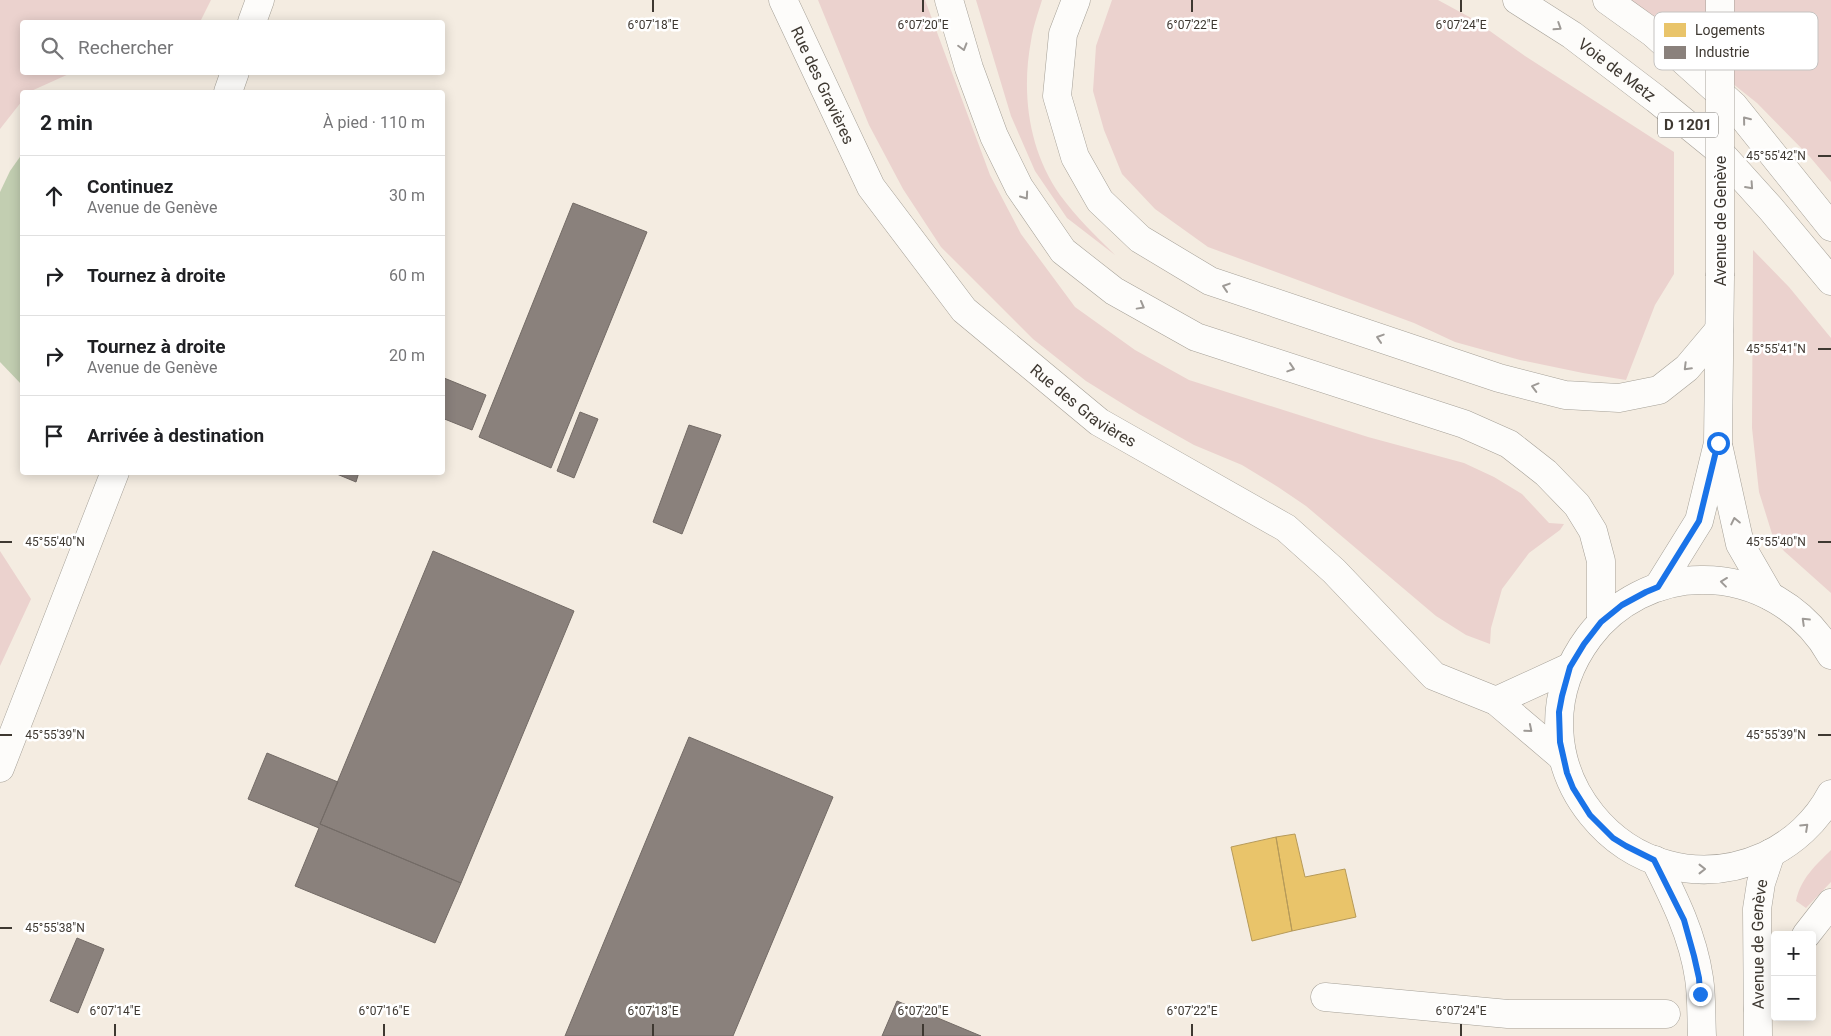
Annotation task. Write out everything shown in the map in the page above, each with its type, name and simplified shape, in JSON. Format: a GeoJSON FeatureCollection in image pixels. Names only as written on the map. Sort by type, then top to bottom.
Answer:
{"type":"FeatureCollection","features":[{"type":"Feature","properties":{"kind":"main road"},"geometry":{"type":"LineString","coordinates":[[253,20],[260,0]]}},
{"type":"Feature","properties":{"kind":"main road","name":"Rue des Gravières"},"geometry":{"type":"LineString","coordinates":[[783,0],[871,187],[964,310],[1099,422],[1286,528],[1334,571],[1434,676],[1496,701],[1562,757]]}},
{"type":"Feature","properties":{"kind":"main road"},"geometry":{"type":"LineString","coordinates":[[949,0],[969,68],[994,136],[1018,187],[1063,251],[1114,292],[1196,337],[1464,424],[1509,444],[1546,474],[1577,506],[1593,531],[1601,561],[1601,622]]}},
{"type":"Feature","properties":{"kind":"main road"},"geometry":{"type":"LineString","coordinates":[[1076,0],[1063,34],[1057,96],[1075,157],[1100,201],[1140,239],[1210,281],[1499,378],[1565,395],[1619,398],[1659,390],[1686,368],[1718,330]]}},
{"type":"Feature","properties":{"kind":"main road","name":"Voie de Metz"},"geometry":{"type":"LineString","coordinates":[[1517,0],[1572,35],[1715,147],[1771,209],[1831,281]]}},
{"type":"Feature","properties":{"kind":"main road","name":"D 1201"},"geometry":{"type":"LineString","coordinates":[[1607,0],[1654,34]]}},
{"type":"Feature","properties":{"kind":"main road","name":"D 1201"},"geometry":{"type":"LineString","coordinates":[[1694,70],[1734,106],[1831,226]]}},
{"type":"Feature","properties":{"kind":"main road","name":"Avenue de Genève"},"geometry":{"type":"LineString","coordinates":[[1720,70],[1718,443],[1740,544],[1770,596]]}},
{"type":"Feature","properties":{"kind":"main road"},"geometry":{"type":"LineString","coordinates":[[229,90],[234,75]]}},
{"type":"Feature","properties":{"kind":"main road","name":"Avenue de Genève"},"geometry":{"type":"LineString","coordinates":[[1658,587],[1699,521],[1718,443]]}},
{"type":"Feature","properties":{"kind":"main road"},"geometry":{"type":"LineString","coordinates":[[0,768],[114,475]]}},
{"type":"Feature","properties":{"kind":"main road"},"geometry":{"type":"LineString","coordinates":[[1831,656],[1808,624],[1784,603],[1743,585],[1715,580],[1686,581],[1658,587],[1646,592],[1628,601],[1601,622],[1584,644],[1570,667],[1559,712],[1562,757],[1573,788],[1590,815],[1619,842],[1654,860],[1688,869],[1705,870],[1739,865],[1771,853],[1785,844],[1809,824],[1831,794]]}},
{"type":"Feature","properties":{"kind":"main road"},"geometry":{"type":"LineString","coordinates":[[1496,701],[1570,667]]}},
{"type":"Feature","properties":{"kind":"main road","name":"Avenue de Genève"},"geometry":{"type":"LineString","coordinates":[[1758,1036],[1758,896],[1771,853]]}},
{"type":"Feature","properties":{"kind":"main road"},"geometry":{"type":"LineString","coordinates":[[1654,860],[1676,902],[1690,938],[1699,978],[1702,1036]]}},
{"type":"Feature","properties":{"kind":"main road"},"geometry":{"type":"LineString","coordinates":[[1809,931],[1831,903]]}},
{"type":"Feature","properties":{"kind":"main road"},"geometry":{"type":"LineString","coordinates":[[1758,1009],[1771,990]]}},
{"type":"Feature","properties":{"kind":"main road"},"geometry":{"type":"LineString","coordinates":[[1325,997],[1508,1014],[1666,1014]]}},
{"type":"Feature","properties":{"kind":"shaded area"},"geometry":{"type":"Polygon","coordinates":[[[0,0],[211,0],[201,20],[20,20],[20,75],[67,75],[33,90],[20,90],[20,104],[0,129],[0,0]]]}},
{"type":"Feature","properties":{"kind":"shaded area"},"geometry":{"type":"Polygon","coordinates":[[[818,0],[925,0],[990,175],[1021,234],[1075,307],[1135,350],[1189,380],[1368,437],[1464,463],[1494,477],[1522,494],[1549,523],[1564,524],[1560,530],[1529,553],[1502,589],[1491,628],[1490,644],[1466,635],[1436,616],[1306,506],[1278,487],[1242,465],[1194,445],[1139,414],[1086,381],[1033,339],[941,247],[903,189],[869,125],[818,0]]]}},
{"type":"Feature","properties":{"kind":"shaded area"},"geometry":{"type":"Polygon","coordinates":[[[976,0],[1042,0],[1032,36],[1027,81],[1030,121],[1035,141],[1049,178],[1060,195],[1079,219],[1115,255],[1067,218],[1035,171],[1011,116],[976,0]]]}},
{"type":"Feature","properties":{"kind":"shaded area"},"geometry":{"type":"Polygon","coordinates":[[[1112,0],[1438,0],[1473,19],[1525,56],[1674,152],[1674,274],[1655,305],[1626,380],[1520,360],[1455,342],[1414,323],[1208,247],[1155,209],[1122,174],[1104,130],[1093,91],[1096,46],[1112,0]]]}},
{"type":"Feature","properties":{"kind":"shaded area"},"geometry":{"type":"Polygon","coordinates":[[[1628,0],[1831,0],[1831,182],[1810,157],[1757,103],[1716,70],[1818,70],[1818,12],[1654,12],[1654,21],[1628,0]]]}},
{"type":"Feature","properties":{"kind":"shaded area"},"geometry":{"type":"Polygon","coordinates":[[[20,157],[20,383],[0,362],[0,192],[10,171],[20,157]]]}},
{"type":"Feature","properties":{"kind":"shaded area"},"geometry":{"type":"Polygon","coordinates":[[[1753,250],[1789,287],[1831,338],[1831,593],[1784,551],[1773,537],[1759,492],[1752,428],[1753,250]]]}},
{"type":"Feature","properties":{"kind":"shaded area"},"geometry":{"type":"Polygon","coordinates":[[[0,551],[31,599],[0,666],[0,551]]]}},
{"type":"Feature","properties":{"kind":"shaded area"},"geometry":{"type":"Polygon","coordinates":[[[1831,850],[1831,882],[1806,908],[1796,901],[1801,886],[1819,861],[1831,850]]]}},
{"type":"Feature","properties":{"kind":"building: Logements"},"geometry":{"type":"Polygon","coordinates":[[[1295,834],[1305,877],[1345,869],[1356,917],[1292,931],[1276,837],[1295,834]]]}},
{"type":"Feature","properties":{"kind":"building: Logements"},"geometry":{"type":"Polygon","coordinates":[[[1276,837],[1292,931],[1252,941],[1231,847],[1276,837]]]}},
{"type":"Feature","properties":{"kind":"building: Industrie"},"geometry":{"type":"Polygon","coordinates":[[[573,203],[647,232],[551,468],[479,437],[573,203]]]}},
{"type":"Feature","properties":{"kind":"building: Industrie"},"geometry":{"type":"Polygon","coordinates":[[[445,378],[486,395],[472,430],[445,419],[445,378]]]}},
{"type":"Feature","properties":{"kind":"building: Industrie"},"geometry":{"type":"Polygon","coordinates":[[[580,412],[598,419],[574,478],[557,471],[580,412]]]}},
{"type":"Feature","properties":{"kind":"building: Industrie"},"geometry":{"type":"Polygon","coordinates":[[[689,425],[721,435],[682,534],[653,522],[689,425]]]}},
{"type":"Feature","properties":{"kind":"building: Industrie"},"geometry":{"type":"Polygon","coordinates":[[[339,475],[358,475],[356,482],[339,475]]]}},
{"type":"Feature","properties":{"kind":"building: Industrie"},"geometry":{"type":"Polygon","coordinates":[[[433,551],[574,611],[461,883],[320,824],[433,551]]]}},
{"type":"Feature","properties":{"kind":"building: Industrie"},"geometry":{"type":"Polygon","coordinates":[[[689,737],[833,797],[733,1036],[565,1036],[689,737]]]}},
{"type":"Feature","properties":{"kind":"building: Industrie"},"geometry":{"type":"Polygon","coordinates":[[[267,753],[338,782],[320,824],[461,883],[435,943],[295,886],[319,828],[248,799],[267,753]]]}},
{"type":"Feature","properties":{"kind":"building: Industrie"},"geometry":{"type":"Polygon","coordinates":[[[77,938],[104,949],[78,1013],[50,1001],[77,938]]]}},
{"type":"Feature","properties":{"kind":"building: Industrie"},"geometry":{"type":"Polygon","coordinates":[[[897,1001],[981,1036],[882,1036],[897,1001]]]}},
{"type":"Feature","properties":{"kind":"route"},"geometry":{"type":"LineString","coordinates":[[1700,994],[1699,978],[1684,920],[1654,860],[1613,838],[1590,815],[1573,788],[1562,757],[1559,712],[1570,667],[1592,633],[1601,622],[1622,605],[1658,587],[1699,521],[1718,443]]}}]}
